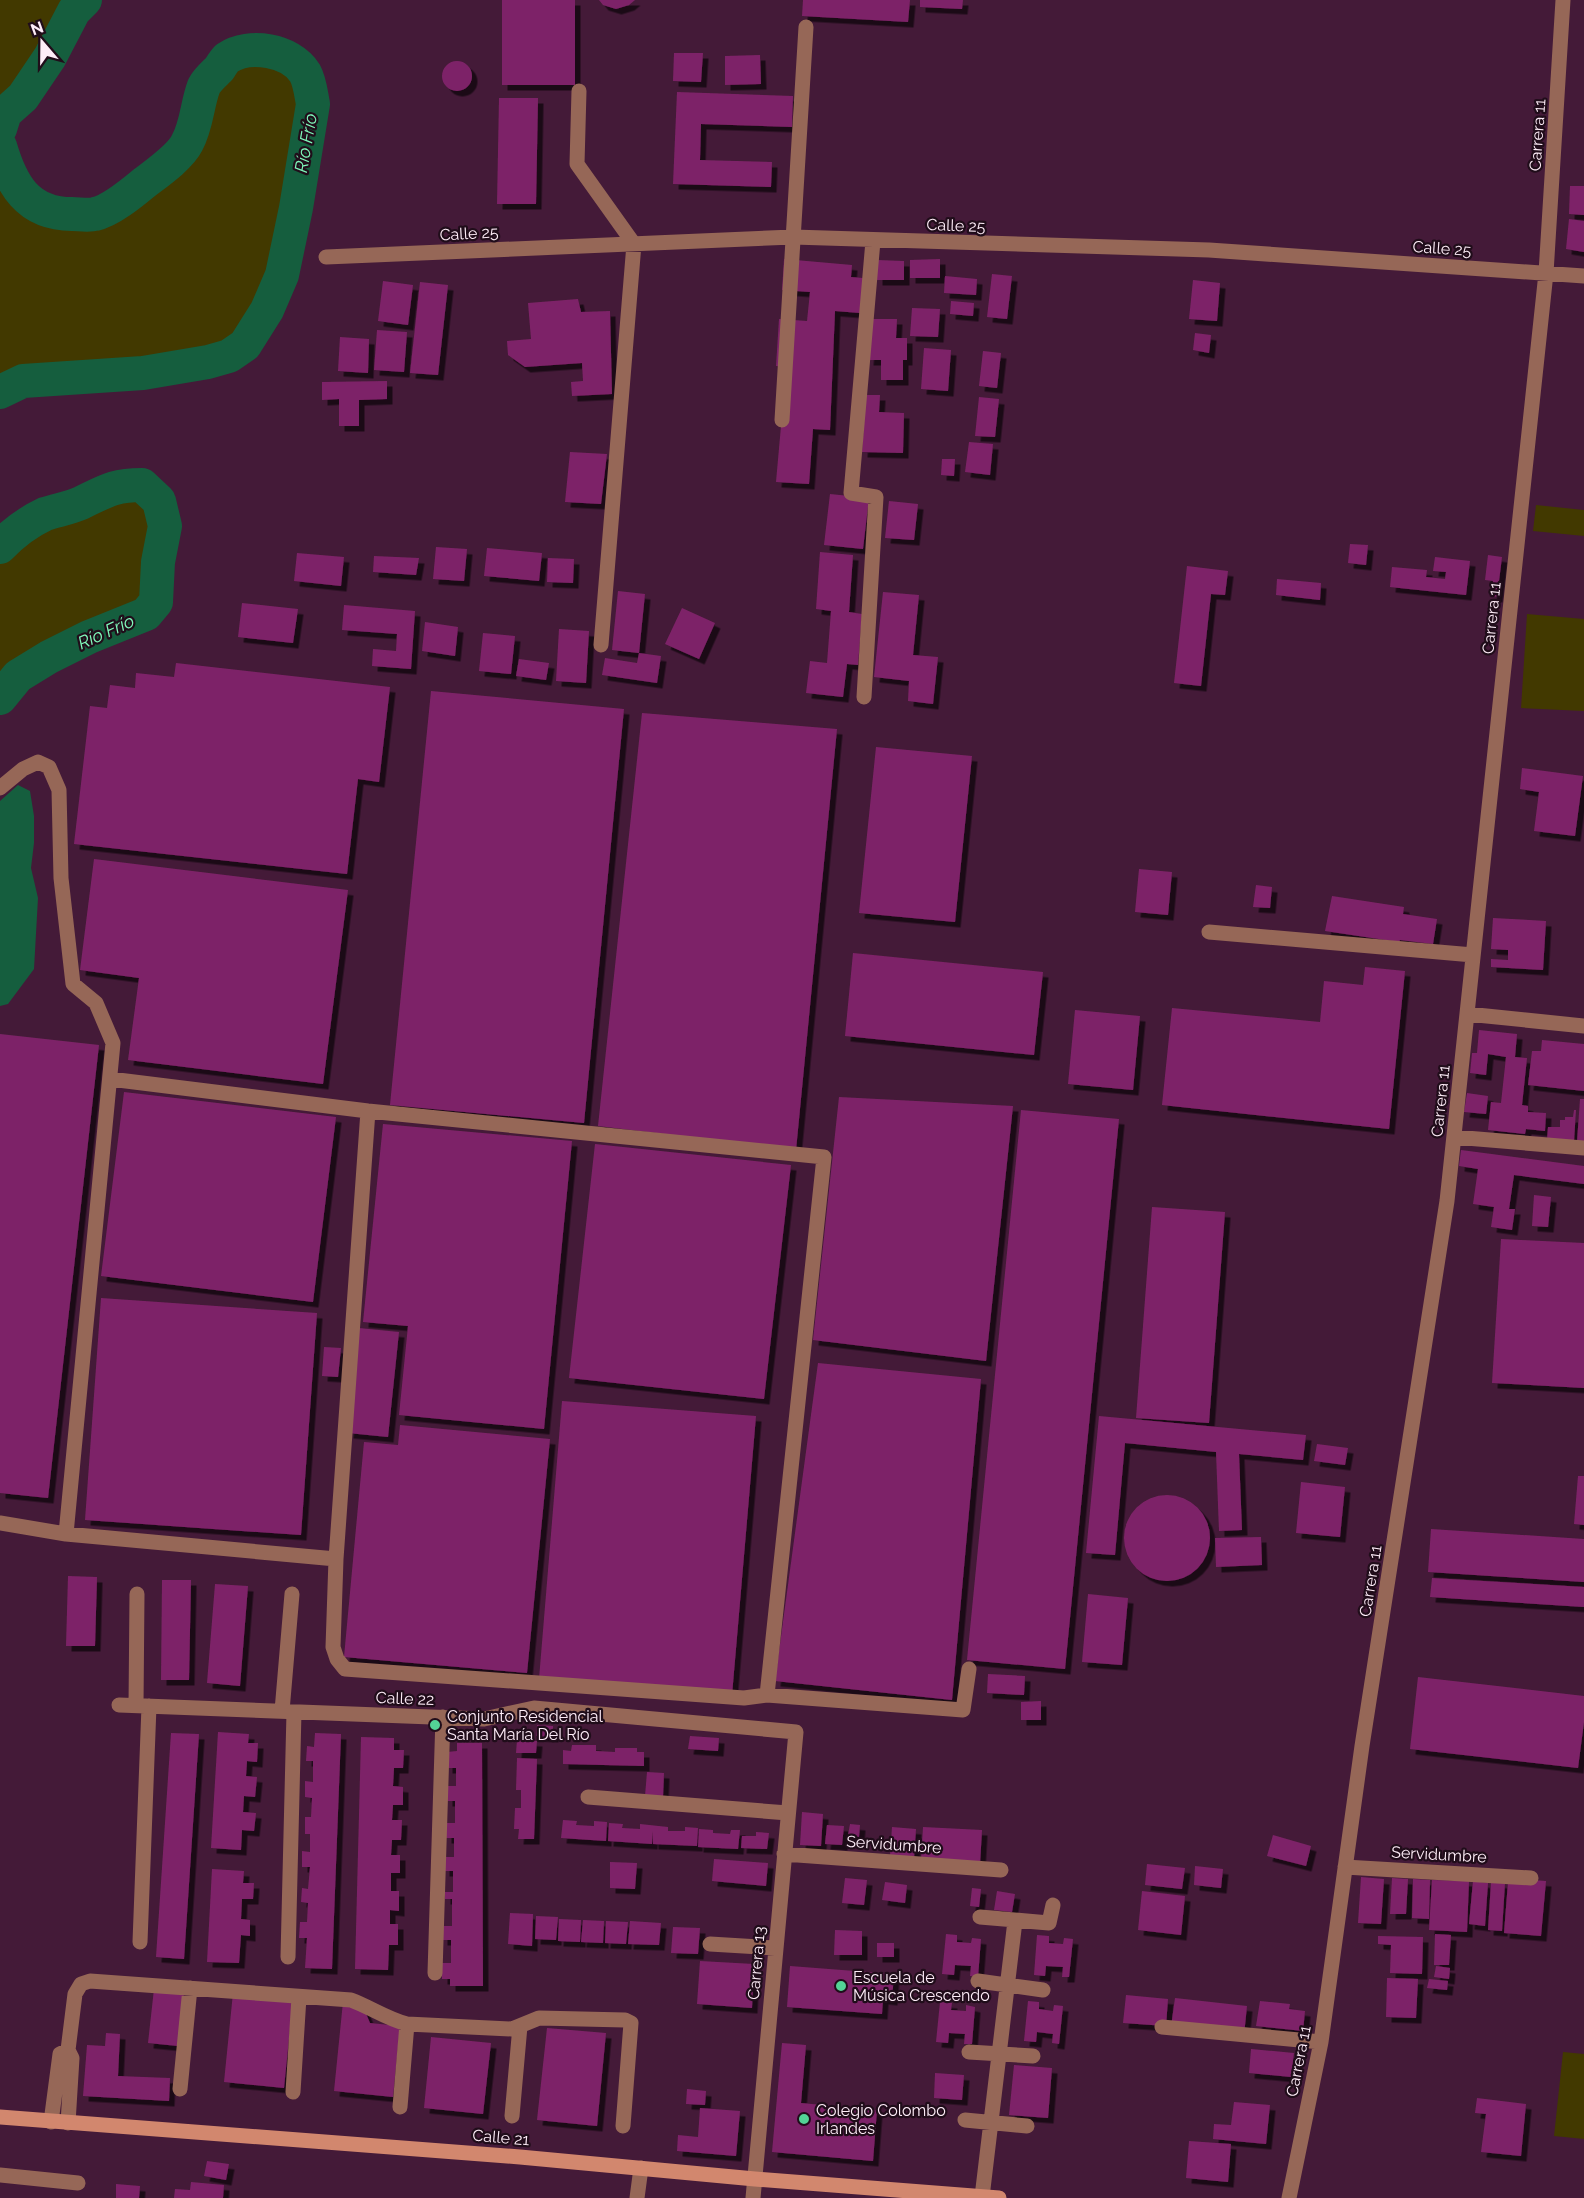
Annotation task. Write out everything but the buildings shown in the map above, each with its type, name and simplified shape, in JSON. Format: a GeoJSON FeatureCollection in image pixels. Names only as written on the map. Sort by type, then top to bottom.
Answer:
{"type":"FeatureCollection","features":[{"type":"Feature","properties":{"kind":"street","name":"Carrera 11"},"geometry":{"type":"LineString","coordinates":[[1289,2198],[1321,2042],[1345,1866],[1446,1212],[1546,273],[1563,0]]}},
{"type":"Feature","properties":{"kind":"street"},"geometry":{"type":"LineString","coordinates":[[782,420],[806,27]]}},
{"type":"Feature","properties":{"kind":"street"},"geometry":{"type":"LineString","coordinates":[[579,91],[577,164],[634,244],[601,645]]}},
{"type":"Feature","properties":{"kind":"street","name":"Calle 25"},"geometry":{"type":"LineString","coordinates":[[326,257],[793,237],[1209,250],[1584,276]]}},
{"type":"Feature","properties":{"kind":"street"},"geometry":{"type":"LineString","coordinates":[[864,698],[876,497],[851,493],[873,241]]}},
{"type":"Feature","properties":{"kind":"street"},"geometry":{"type":"LineString","coordinates":[[0,788],[23,769],[38,762],[49,767],[59,790],[61,878],[73,984],[96,1003],[114,1043],[66,1534]]}},
{"type":"Feature","properties":{"kind":"street"},"geometry":{"type":"LineString","coordinates":[[1209,933],[1473,955]]}},
{"type":"Feature","properties":{"kind":"street"},"geometry":{"type":"LineString","coordinates":[[1467,1014],[1584,1026]]}},
{"type":"Feature","properties":{"kind":"street"},"geometry":{"type":"LineString","coordinates":[[110,1079],[368,1111],[824,1157],[767,1695]]}},
{"type":"Feature","properties":{"kind":"street"},"geometry":{"type":"LineString","coordinates":[[368,1111],[336,1559],[333,1647],[337,1659],[345,1669],[744,1698],[767,1695],[963,1710],[969,1669]]}},
{"type":"Feature","properties":{"kind":"street"},"geometry":{"type":"LineString","coordinates":[[1454,1137],[1584,1148]]}},
{"type":"Feature","properties":{"kind":"street"},"geometry":{"type":"LineString","coordinates":[[0,1523],[66,1534],[336,1559]]}},
{"type":"Feature","properties":{"kind":"street"},"geometry":{"type":"LineString","coordinates":[[137,1594],[142,1706],[141,1942]]}},
{"type":"Feature","properties":{"kind":"street"},"geometry":{"type":"LineString","coordinates":[[288,1957],[288,1711],[292,1594]]}},
{"type":"Feature","properties":{"kind":"street","name":"Calle 22"},"geometry":{"type":"LineString","coordinates":[[119,1705],[484,1719],[534,1708],[796,1732]]}},
{"type":"Feature","properties":{"kind":"street"},"geometry":{"type":"LineString","coordinates":[[435,1973],[443,1717]]}},
{"type":"Feature","properties":{"kind":"street","name":"Carrera 13"},"geometry":{"type":"LineString","coordinates":[[753,2198],[796,1732]]}},
{"type":"Feature","properties":{"kind":"street"},"geometry":{"type":"LineString","coordinates":[[588,1797],[788,1813]]}},
{"type":"Feature","properties":{"kind":"street","name":"Servidumbre"},"geometry":{"type":"LineString","coordinates":[[784,1854],[1001,1870]]}},
{"type":"Feature","properties":{"kind":"street","name":"Servidumbre"},"geometry":{"type":"LineString","coordinates":[[1345,1866],[1531,1878]]}},
{"type":"Feature","properties":{"kind":"street"},"geometry":{"type":"LineString","coordinates":[[980,1917],[1049,1923],[1053,1905]]}},
{"type":"Feature","properties":{"kind":"street"},"geometry":{"type":"LineString","coordinates":[[982,2197],[1015,1921]]}},
{"type":"Feature","properties":{"kind":"street"},"geometry":{"type":"LineString","coordinates":[[710,1944],[775,1948]]}},
{"type":"Feature","properties":{"kind":"street"},"geometry":{"type":"LineString","coordinates":[[68,2123],[72,2058],[68,2049],[75,1995],[81,1984],[90,1981],[351,2000],[391,2020],[407,2024],[512,2029],[539,2018],[625,2020],[631,2023],[623,2126]]}},
{"type":"Feature","properties":{"kind":"street"},"geometry":{"type":"LineString","coordinates":[[978,1981],[1043,1990]]}},
{"type":"Feature","properties":{"kind":"street"},"geometry":{"type":"LineString","coordinates":[[180,2089],[190,1988]]}},
{"type":"Feature","properties":{"kind":"street"},"geometry":{"type":"LineString","coordinates":[[292,2092],[299,1997]]}},
{"type":"Feature","properties":{"kind":"street"},"geometry":{"type":"LineString","coordinates":[[400,2107],[407,2024]]}},
{"type":"Feature","properties":{"kind":"street"},"geometry":{"type":"LineString","coordinates":[[512,2116],[520,2026]]}},
{"type":"Feature","properties":{"kind":"street"},"geometry":{"type":"LineString","coordinates":[[1162,2027],[1321,2042]]}},
{"type":"Feature","properties":{"kind":"street"},"geometry":{"type":"LineString","coordinates":[[51,2122],[60,2054],[68,2049]]}},
{"type":"Feature","properties":{"kind":"street"},"geometry":{"type":"LineString","coordinates":[[969,2052],[1033,2056]]}},
{"type":"Feature","properties":{"kind":"street","name":"Calle 21"},"geometry":{"type":"LineString","coordinates":[[0,2117],[283,2138],[999,2198]]}},
{"type":"Feature","properties":{"kind":"street"},"geometry":{"type":"LineString","coordinates":[[965,2120],[1027,2126]]}},
{"type":"Feature","properties":{"kind":"street"},"geometry":{"type":"LineString","coordinates":[[637,2198],[641,2169]]}},
{"type":"Feature","properties":{"kind":"street"},"geometry":{"type":"LineString","coordinates":[[0,2175],[78,2183]]}},
{"type":"Feature","properties":{"kind":"shaded area"},"geometry":{"type":"Polygon","coordinates":[[[0,0],[85,0],[74,11],[50,57],[23,97],[5,113],[0,129],[0,0]]]}},
{"type":"Feature","properties":{"kind":"shaded area"},"geometry":{"type":"Polygon","coordinates":[[[257,50],[281,54],[297,64],[307,81],[313,104],[296,208],[282,275],[267,310],[245,345],[229,356],[208,362],[143,373],[23,381],[0,392],[0,146],[16,185],[33,203],[57,213],[90,215],[102,212],[146,182],[182,150],[190,138],[203,90],[221,65],[241,54],[257,50]]]}},
{"type":"Feature","properties":{"kind":"shaded area"},"geometry":{"type":"Polygon","coordinates":[[[122,485],[142,485],[159,501],[165,526],[158,562],[156,602],[146,614],[89,637],[18,676],[0,698],[0,547],[15,532],[45,515],[122,485]]]}},
{"type":"Feature","properties":{"kind":"shaded area"},"geometry":{"type":"Polygon","coordinates":[[[1536,505],[1584,510],[1584,536],[1533,531],[1536,505]]]}},
{"type":"Feature","properties":{"kind":"shaded area"},"geometry":{"type":"Polygon","coordinates":[[[1527,614],[1584,619],[1584,711],[1521,708],[1527,614]]]}},
{"type":"Feature","properties":{"kind":"shaded area"},"geometry":{"type":"Polygon","coordinates":[[[18,785],[30,791],[34,816],[31,868],[38,898],[34,969],[8,1004],[0,1006],[0,801],[18,785]]]}},
{"type":"Feature","properties":{"kind":"shaded area"},"geometry":{"type":"Polygon","coordinates":[[[1563,2052],[1584,2054],[1584,2139],[1554,2136],[1563,2052]]]}},
{"type":"Feature","properties":{"kind":"waterway","name":"Río Frío"},"geometry":{"type":"LineString","coordinates":[[0,129],[5,113],[23,97],[50,57],[74,11],[85,0]]}},
{"type":"Feature","properties":{"kind":"waterway","name":"Río Frío"},"geometry":{"type":"LineString","coordinates":[[0,146],[16,184],[32,203],[56,213],[92,215],[121,201],[179,154],[190,136],[204,86],[227,58],[236,53],[269,51],[290,59],[305,73],[313,104],[296,208],[282,275],[267,310],[245,345],[229,356],[208,362],[143,373],[23,381],[0,392]]}},
{"type":"Feature","properties":{"kind":"waterway","name":"Río Frío"},"geometry":{"type":"LineString","coordinates":[[0,547],[21,528],[45,514],[77,505],[104,492],[124,486],[142,485],[159,501],[165,526],[158,562],[156,602],[146,614],[89,637],[49,657],[18,676],[0,698]]}},
{"type":"Feature","properties":{"kind":"place","name":"Conjunto Residencial Santa María Del Río"},"geometry":{"type":"Point","coordinates":[435,1725]}},
{"type":"Feature","properties":{"kind":"place","name":"Escuela de Música Crescendo"},"geometry":{"type":"Point","coordinates":[841,1986]}},
{"type":"Feature","properties":{"kind":"place","name":"Colegio Colombo Irlandes"},"geometry":{"type":"Point","coordinates":[804,2119]}}]}
